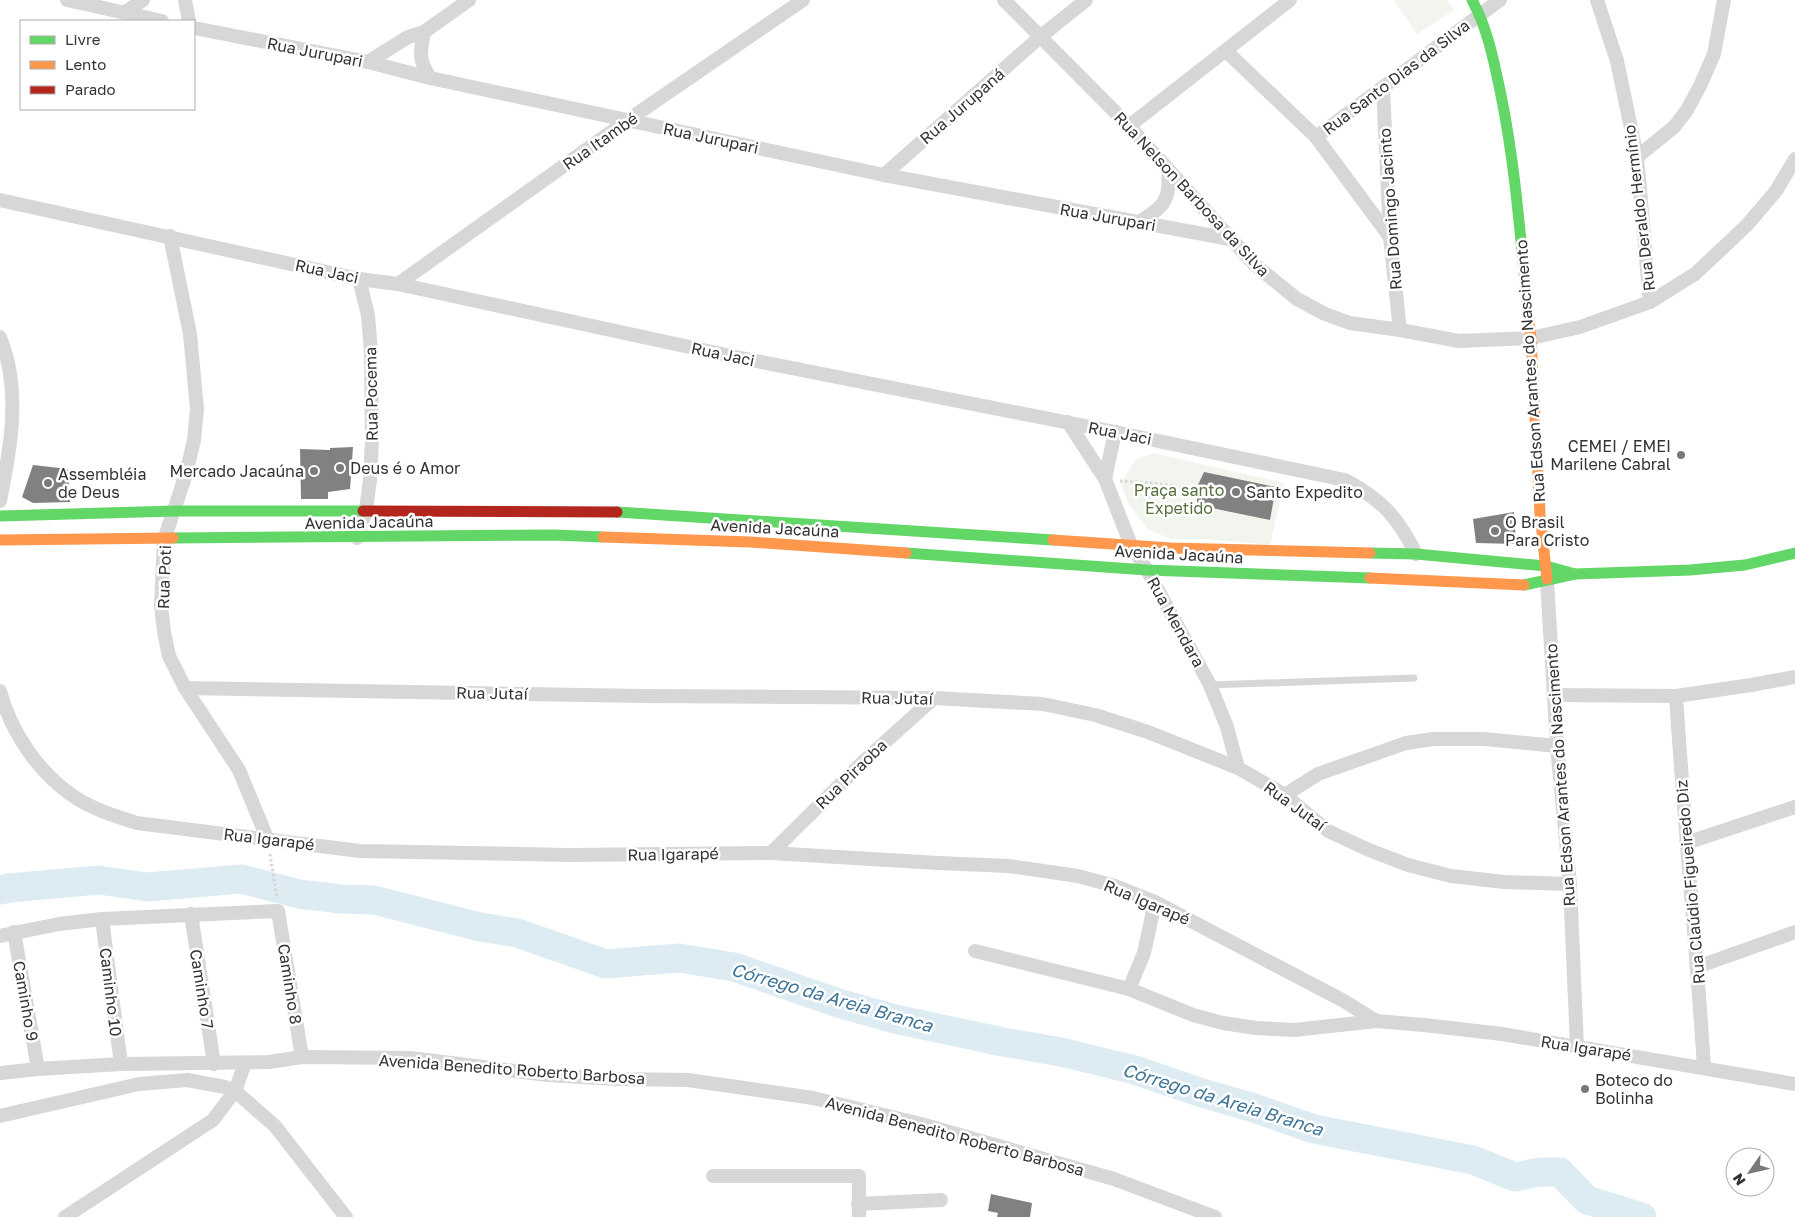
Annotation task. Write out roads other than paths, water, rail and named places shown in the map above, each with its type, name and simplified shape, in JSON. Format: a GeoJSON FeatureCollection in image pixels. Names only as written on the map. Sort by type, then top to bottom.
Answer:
{"type":"FeatureCollection","features":[{"type":"Feature","properties":{"kind":"street"},"geometry":{"type":"LineString","coordinates":[[67,0],[157,20]]}},
{"type":"Feature","properties":{"kind":"street"},"geometry":{"type":"LineString","coordinates":[[124,13],[144,0]]}},
{"type":"Feature","properties":{"kind":"street"},"geometry":{"type":"LineString","coordinates":[[185,0],[189,20]]}},
{"type":"Feature","properties":{"kind":"street"},"geometry":{"type":"LineString","coordinates":[[368,62],[401,41],[424,32],[469,0]]}},
{"type":"Feature","properties":{"kind":"street","name":"Rua Itambé"},"geometry":{"type":"LineString","coordinates":[[398,284],[628,120],[803,0]]}},
{"type":"Feature","properties":{"kind":"street","name":"Rua Nelson Barbosa da Silva"},"geometry":{"type":"LineString","coordinates":[[1004,0],[1128,126],[1254,264],[1297,299],[1325,314],[1350,323],[1459,340],[1531,338],[1580,327],[1650,302],[1695,274],[1747,225],[1776,191],[1795,159]]}},
{"type":"Feature","properties":{"kind":"street","name":"Rua Jurupaná"},"geometry":{"type":"LineString","coordinates":[[884,175],[1040,37],[1086,0]]}},
{"type":"Feature","properties":{"kind":"street"},"geometry":{"type":"LineString","coordinates":[[1128,126],[1290,0]]}},
{"type":"Feature","properties":{"kind":"street","name":"Rua Edson Arantes do Nascimento"},"geometry":{"type":"LineString","coordinates":[[1472,0],[1480,15],[1494,60],[1511,145],[1531,338],[1540,514],[1546,566],[1557,746],[1570,884],[1577,1047]]}},
{"type":"Feature","properties":{"kind":"street","name":"Rua Santo Dias da Silva"},"geometry":{"type":"LineString","coordinates":[[1316,137],[1500,0]]}},
{"type":"Feature","properties":{"kind":"street","name":"Rua Deraldo Hermínio"},"geometry":{"type":"LineString","coordinates":[[1596,0],[1617,61],[1637,158],[1650,302]]}},
{"type":"Feature","properties":{"kind":"street"},"geometry":{"type":"LineString","coordinates":[[1637,158],[1674,127],[1687,110],[1714,54],[1724,0]]}},
{"type":"Feature","properties":{"kind":"street","name":"Rua Jurupari"},"geometry":{"type":"LineString","coordinates":[[195,28],[368,62],[430,78],[884,175],[1230,239]]}},
{"type":"Feature","properties":{"kind":"street"},"geometry":{"type":"LineString","coordinates":[[424,32],[420,55],[423,66],[430,78]]}},
{"type":"Feature","properties":{"kind":"street"},"geometry":{"type":"LineString","coordinates":[[1226,51],[1316,137],[1390,237]]}},
{"type":"Feature","properties":{"kind":"street","name":"Rua Domingo Jacinto"},"geometry":{"type":"LineString","coordinates":[[1383,88],[1390,237],[1400,330]]}},
{"type":"Feature","properties":{"kind":"street"},"geometry":{"type":"LineString","coordinates":[[1139,222],[1156,212],[1164,202],[1170,188],[1168,170]]}},
{"type":"Feature","properties":{"kind":"street","name":"Rua Jaci"},"geometry":{"type":"LineString","coordinates":[[0,200],[360,279],[398,284],[731,356],[1068,422],[1345,480],[1370,494],[1393,515],[1408,536],[1416,554]]}},
{"type":"Feature","properties":{"kind":"street","name":"Rua Poti"},"geometry":{"type":"LineString","coordinates":[[170,236],[190,334],[197,408],[194,440],[164,540],[161,605],[164,632],[169,656],[185,688],[239,770],[267,838]]}},
{"type":"Feature","properties":{"kind":"street","name":"Rua Pocema"},"geometry":{"type":"LineString","coordinates":[[357,538],[366,510],[370,480],[372,352],[368,315],[360,279]]}},
{"type":"Feature","properties":{"kind":"street"},"geometry":{"type":"LineString","coordinates":[[0,337],[8,363],[13,403],[11,446],[0,501]]}},
{"type":"Feature","properties":{"kind":"street","name":"Rua Mendara"},"geometry":{"type":"LineString","coordinates":[[1068,422],[1105,479],[1131,545],[1147,570],[1210,685],[1227,728],[1238,768]]}},
{"type":"Feature","properties":{"kind":"street"},"geometry":{"type":"LineString","coordinates":[[1105,479],[1116,432]]}},
{"type":"Feature","properties":{"kind":"street","name":"Avenida Jacaúna"},"geometry":{"type":"LineString","coordinates":[[0,516],[174,511],[601,511],[1171,548],[1416,554],[1546,566],[1575,574]]}},
{"type":"Feature","properties":{"kind":"street","name":"Avenida Jacaúna"},"geometry":{"type":"LineString","coordinates":[[0,540],[554,536],[750,542],[1147,570],[1416,580],[1515,586],[1575,574]]}},
{"type":"Feature","properties":{"kind":"street"},"geometry":{"type":"LineString","coordinates":[[1575,574],[1690,570],[1745,565],[1795,554]]}},
{"type":"Feature","properties":{"kind":"street"},"geometry":{"type":"LineString","coordinates":[[1553,695],[1676,696],[1795,677]]}},
{"type":"Feature","properties":{"kind":"street","name":"Rua Jutaí"},"geometry":{"type":"LineString","coordinates":[[185,688],[624,696],[934,698],[1043,704],[1095,715],[1148,732],[1238,768],[1285,795],[1328,831],[1408,865],[1451,876],[1504,882],[1570,884]]}},
{"type":"Feature","properties":{"kind":"street","name":"Rua Igarapé"},"geometry":{"type":"LineString","coordinates":[[0,690],[19,736],[40,767],[74,796],[103,812],[137,822],[360,851],[569,855],[771,853],[1009,866],[1078,876],[1116,886],[1155,902],[1344,1001],[1376,1021]]}},
{"type":"Feature","properties":{"kind":"street","name":"Rua Claúdio Figueiredo Diz"},"geometry":{"type":"LineString","coordinates":[[1676,696],[1704,1067]]}},
{"type":"Feature","properties":{"kind":"street","name":"Rua Piraoba"},"geometry":{"type":"LineString","coordinates":[[771,853],[864,761],[934,698]]}},
{"type":"Feature","properties":{"kind":"street"},"geometry":{"type":"LineString","coordinates":[[1285,795],[1318,774],[1406,743],[1433,739],[1484,739],[1557,746]]}},
{"type":"Feature","properties":{"kind":"street"},"geometry":{"type":"LineString","coordinates":[[1686,843],[1795,807]]}},
{"type":"Feature","properties":{"kind":"street"},"geometry":{"type":"LineString","coordinates":[[1129,989],[1144,953],[1155,902]]}},
{"type":"Feature","properties":{"kind":"street","name":"Caminho 8"},"geometry":{"type":"LineString","coordinates":[[191,914],[278,907],[302,1057]]}},
{"type":"Feature","properties":{"kind":"street"},"geometry":{"type":"LineString","coordinates":[[7,934],[59,924],[102,919],[191,914]]}},
{"type":"Feature","properties":{"kind":"street","name":"Caminho 7"},"geometry":{"type":"LineString","coordinates":[[191,914],[214,1064]]}},
{"type":"Feature","properties":{"kind":"street","name":"Caminho 10"},"geometry":{"type":"LineString","coordinates":[[102,919],[121,1064]]}},
{"type":"Feature","properties":{"kind":"street"},"geometry":{"type":"LineString","coordinates":[[1697,967],[1795,932]]}},
{"type":"Feature","properties":{"kind":"street","name":"Caminho 9"},"geometry":{"type":"LineString","coordinates":[[7,934],[38,1069]]}},
{"type":"Feature","properties":{"kind":"street","name":"Rua Igarapé"},"geometry":{"type":"LineString","coordinates":[[974,951],[1129,989],[1193,1015],[1223,1023],[1256,1028],[1294,1030],[1376,1021],[1502,1034],[1795,1084]]}},
{"type":"Feature","properties":{"kind":"street","name":"Avenida Benedito Roberto Barbosa"},"geometry":{"type":"LineString","coordinates":[[0,1073],[121,1064],[269,1062],[302,1057],[411,1058],[547,1075],[617,1079],[688,1080],[813,1098],[921,1124],[1114,1179],[1215,1217]]}},
{"type":"Feature","properties":{"kind":"street"},"geometry":{"type":"LineString","coordinates":[[65,1217],[214,1120],[236,1091],[245,1063]]}},
{"type":"Feature","properties":{"kind":"street"},"geometry":{"type":"LineString","coordinates":[[0,1116],[139,1084],[186,1080],[224,1087],[236,1091],[275,1126],[346,1217]]}},
{"type":"Feature","properties":{"kind":"street"},"geometry":{"type":"LineString","coordinates":[[713,1176],[859,1176],[858,1211],[941,1200]]}},
{"type":"Feature","properties":{"kind":"lane"},"geometry":{"type":"LineString","coordinates":[[1210,685],[1414,678]]}},
{"type":"Feature","properties":{"kind":"waterway","name":"Córrego da Areia Branca"},"geometry":{"type":"LineString","coordinates":[[0,890],[98,880],[147,887],[242,879],[299,894],[341,899],[374,900],[480,927],[517,933],[606,964],[679,958],[734,967],[838,1003],[895,1019],[1003,1042],[1061,1052],[1135,1070],[1314,1129],[1473,1160],[1515,1177],[1539,1172],[1560,1172],[1587,1200],[1642,1217]]}},
{"type":"Feature","properties":{"kind":"place","name":"CEMEI / EMEI Marilene Cabral"},"geometry":{"type":"Point","coordinates":[1681,455]}},
{"type":"Feature","properties":{"kind":"place","name":"Deus é o Amor"},"geometry":{"type":"Point","coordinates":[340,468]}},
{"type":"Feature","properties":{"kind":"place","name":"Mercado Jacaúna"},"geometry":{"type":"Point","coordinates":[314,471]}},
{"type":"Feature","properties":{"kind":"place","name":"Assembléia de Deus"},"geometry":{"type":"Point","coordinates":[48,483]}},
{"type":"Feature","properties":{"kind":"place","name":"Santo Expedito"},"geometry":{"type":"Point","coordinates":[1236,492]}},
{"type":"Feature","properties":{"kind":"place","name":"O Brasil Para Cristo"},"geometry":{"type":"Point","coordinates":[1495,531]}},
{"type":"Feature","properties":{"kind":"place","name":"Boteco do Bolinha"},"geometry":{"type":"Point","coordinates":[1585,1089]}},
{"type":"Feature","properties":{"kind":"park label","name":"Praça santo Expetido"},"geometry":{"type":"Point","coordinates":[1179,499]}}]}
